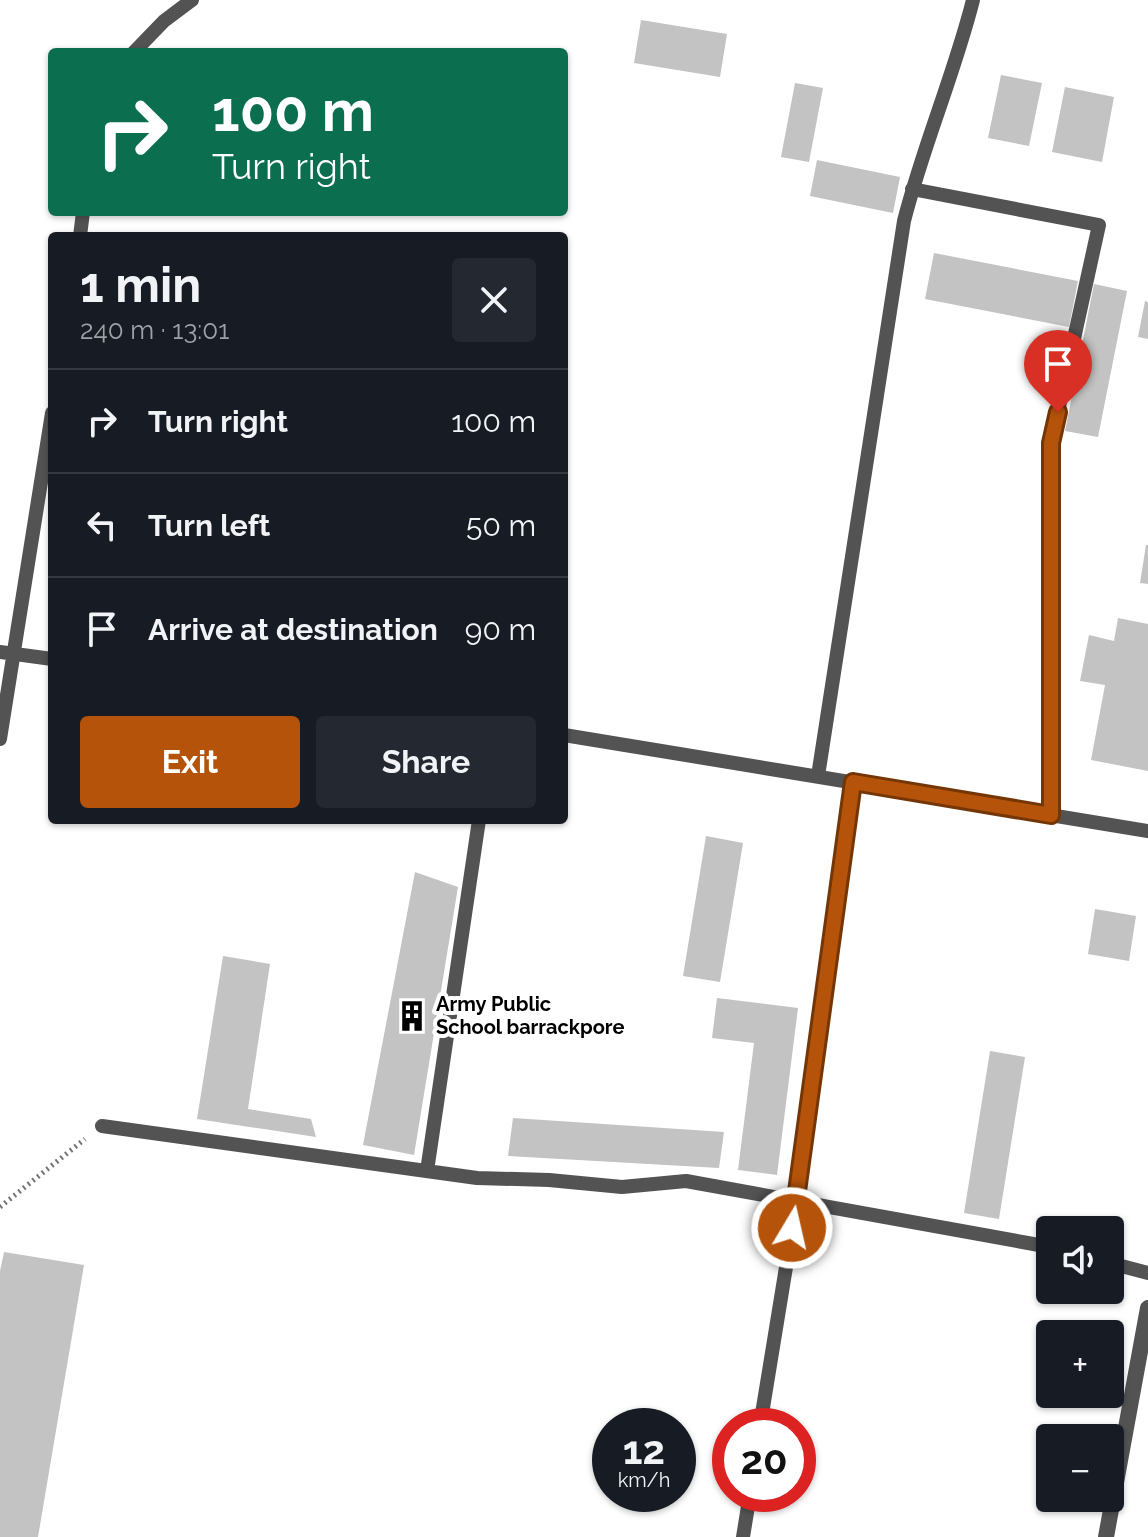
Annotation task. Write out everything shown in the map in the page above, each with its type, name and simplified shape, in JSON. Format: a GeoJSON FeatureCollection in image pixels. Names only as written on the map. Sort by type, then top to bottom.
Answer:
{"type":"FeatureCollection","features":[{"type":"Feature","properties":{"kind":"street"},"geometry":{"type":"LineString","coordinates":[[1051,443],[1051,815]]}},
{"type":"Feature","properties":{"kind":"street"},"geometry":{"type":"LineString","coordinates":[[1106,1537],[1148,1308]]}},
{"type":"Feature","properties":{"kind":"lane"},"geometry":{"type":"LineString","coordinates":[[138,48],[164,21],[192,0]]}},
{"type":"Feature","properties":{"kind":"lane"},"geometry":{"type":"LineString","coordinates":[[818,776],[904,221],[973,0]]}},
{"type":"Feature","properties":{"kind":"lane"},"geometry":{"type":"LineString","coordinates":[[912,189],[1099,225],[1051,443]]}},
{"type":"Feature","properties":{"kind":"lane"},"geometry":{"type":"LineString","coordinates":[[0,739],[7,653],[48,434]]}},
{"type":"Feature","properties":{"kind":"lane"},"geometry":{"type":"LineString","coordinates":[[7,653],[48,658]]}},
{"type":"Feature","properties":{"kind":"lane"},"geometry":{"type":"LineString","coordinates":[[568,736],[1148,831]]}},
{"type":"Feature","properties":{"kind":"lane"},"geometry":{"type":"LineString","coordinates":[[763,1408],[797,1200],[853,782]]}},
{"type":"Feature","properties":{"kind":"lane"},"geometry":{"type":"LineString","coordinates":[[427,1171],[478,824]]}},
{"type":"Feature","properties":{"kind":"lane"},"geometry":{"type":"LineString","coordinates":[[102,1126],[477,1178],[549,1180],[622,1187],[686,1181],[1036,1244]]}},
{"type":"Feature","properties":{"kind":"lane"},"geometry":{"type":"LineString","coordinates":[[1124,1267],[1148,1273]]}},
{"type":"Feature","properties":{"kind":"lane"},"geometry":{"type":"LineString","coordinates":[[743,1537],[747,1512]]}},
{"type":"Feature","properties":{"kind":"path"},"geometry":{"type":"LineString","coordinates":[[0,1207],[102,1126]]}},
{"type":"Feature","properties":{"kind":"building"},"geometry":{"type":"Polygon","coordinates":[[[641,20],[727,34],[720,77],[634,63],[641,20]]]}},
{"type":"Feature","properties":{"kind":"building"},"geometry":{"type":"Polygon","coordinates":[[[1001,75],[1042,83],[1029,146],[988,138],[1001,75]]]}},
{"type":"Feature","properties":{"kind":"building"},"geometry":{"type":"Polygon","coordinates":[[[795,83],[823,88],[809,162],[781,157],[795,83]]]}},
{"type":"Feature","properties":{"kind":"building"},"geometry":{"type":"Polygon","coordinates":[[[1065,87],[1114,97],[1102,162],[1052,152],[1065,87]]]}},
{"type":"Feature","properties":{"kind":"building"},"geometry":{"type":"Polygon","coordinates":[[[817,160],[900,177],[893,213],[810,196],[817,160]]]}},
{"type":"Feature","properties":{"kind":"building"},"geometry":{"type":"Polygon","coordinates":[[[934,253],[1078,281],[1069,327],[925,299],[934,253]]]}},
{"type":"Feature","properties":{"kind":"building"},"geometry":{"type":"Polygon","coordinates":[[[1094,284],[1127,291],[1098,437],[1065,431],[1094,284]]]}},
{"type":"Feature","properties":{"kind":"building"},"geometry":{"type":"Polygon","coordinates":[[[1145,301],[1148,302],[1148,339],[1138,337],[1145,301]]]}},
{"type":"Feature","properties":{"kind":"building"},"geometry":{"type":"Polygon","coordinates":[[[1148,545],[1148,584],[1140,583],[1148,545]]]}},
{"type":"Feature","properties":{"kind":"building"},"geometry":{"type":"Polygon","coordinates":[[[1118,618],[1148,624],[1148,771],[1091,760],[1105,685],[1080,681],[1089,635],[1114,641],[1118,618]]]}},
{"type":"Feature","properties":{"kind":"building"},"geometry":{"type":"Polygon","coordinates":[[[706,836],[743,843],[720,982],[683,976],[706,836]]]}},
{"type":"Feature","properties":{"kind":"building","name":"Army Public School barrackpore"},"geometry":{"type":"Polygon","coordinates":[[[415,872],[458,887],[414,1155],[363,1145],[415,872]]]}},
{"type":"Feature","properties":{"kind":"building"},"geometry":{"type":"Polygon","coordinates":[[[1095,909],[1136,916],[1129,961],[1088,954],[1095,909]]]}},
{"type":"Feature","properties":{"kind":"building"},"geometry":{"type":"Polygon","coordinates":[[[223,956],[270,964],[248,1109],[311,1119],[316,1137],[197,1119],[223,956]]]}},
{"type":"Feature","properties":{"kind":"building"},"geometry":{"type":"Polygon","coordinates":[[[717,998],[798,1008],[777,1175],[738,1170],[754,1043],[712,1038],[717,998]]]}},
{"type":"Feature","properties":{"kind":"building"},"geometry":{"type":"Polygon","coordinates":[[[990,1051],[1025,1057],[999,1219],[964,1213],[990,1051]]]}},
{"type":"Feature","properties":{"kind":"building"},"geometry":{"type":"Polygon","coordinates":[[[513,1118],[724,1132],[719,1168],[508,1156],[513,1118]]]}},
{"type":"Feature","properties":{"kind":"building"},"geometry":{"type":"Polygon","coordinates":[[[4,1252],[84,1265],[38,1537],[0,1537],[0,1271],[4,1252]]]}},
{"type":"Feature","properties":{"kind":"place","name":"Army Public School barrackpore"},"geometry":{"type":"Point","coordinates":[412,1016]}},
{"type":"Feature","properties":{"kind":"route"},"geometry":{"type":"LineString","coordinates":[[792,1228],[853,782],[1051,815],[1051,443],[1058,412]]}}]}
